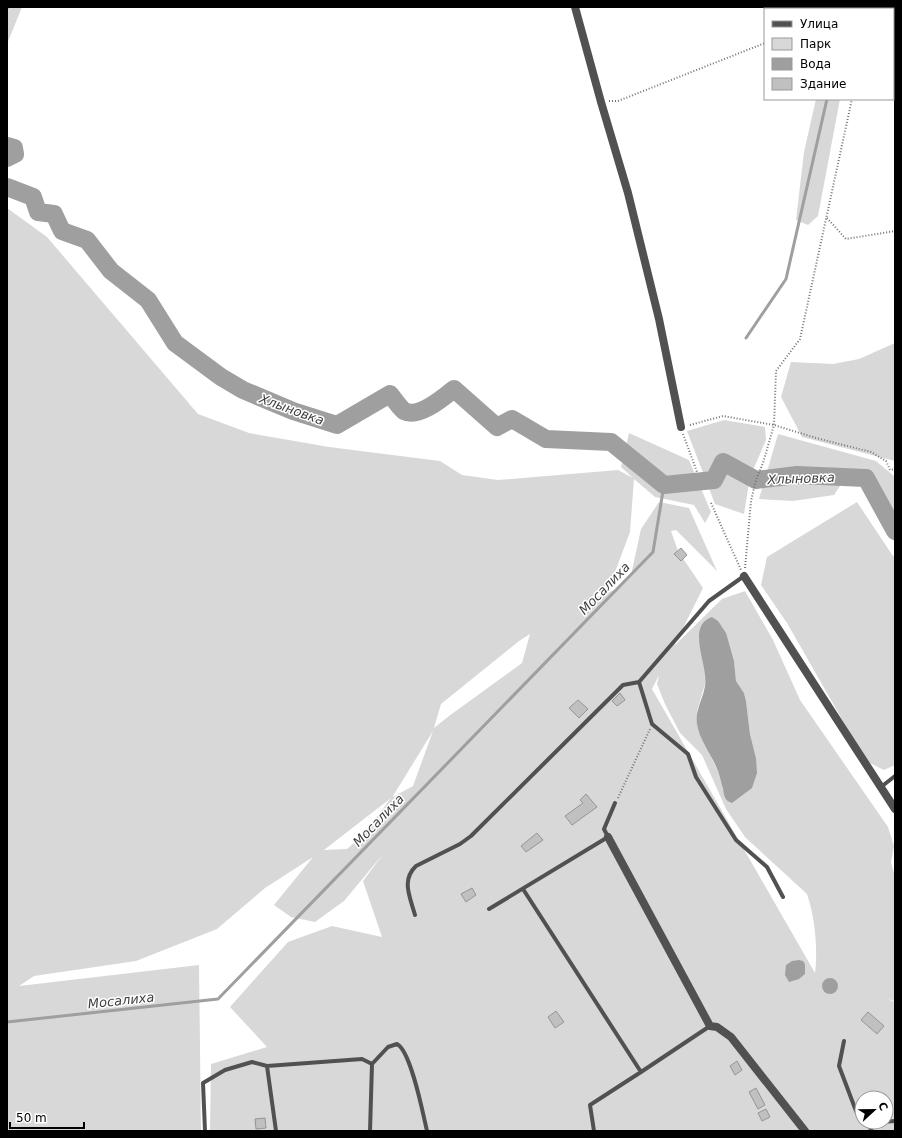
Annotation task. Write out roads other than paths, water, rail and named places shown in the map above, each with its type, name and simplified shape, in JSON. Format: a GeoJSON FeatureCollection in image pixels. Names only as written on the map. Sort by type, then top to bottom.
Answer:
{"type":"FeatureCollection","features":[{"type":"Feature","properties":{"kind":"street"},"geometry":{"type":"LineString","coordinates":[[575,7],[632,208],[659,319],[681,427]]}},
{"type":"Feature","properties":{"kind":"street"},"geometry":{"type":"LineString","coordinates":[[744,576],[895,809]]}},
{"type":"Feature","properties":{"kind":"street"},"geometry":{"type":"LineString","coordinates":[[608,837],[710,1026],[725,1032],[731,1037],[806,1131]]}},
{"type":"Feature","properties":{"kind":"lane"},"geometry":{"type":"LineString","coordinates":[[415,915],[406,884],[411,871],[416,866],[460,844],[471,836],[623,685],[639,682],[709,601],[744,576]]}},
{"type":"Feature","properties":{"kind":"lane"},"geometry":{"type":"LineString","coordinates":[[639,682],[652,724],[688,754],[696,777],[736,840],[767,866],[783,897]]}},
{"type":"Feature","properties":{"kind":"lane"},"geometry":{"type":"LineString","coordinates":[[881,788],[895,776]]}},
{"type":"Feature","properties":{"kind":"lane"},"geometry":{"type":"LineString","coordinates":[[489,909],[608,837],[604,829],[615,803]]}},
{"type":"Feature","properties":{"kind":"lane"},"geometry":{"type":"LineString","coordinates":[[523,889],[641,1072]]}},
{"type":"Feature","properties":{"kind":"lane"},"geometry":{"type":"LineString","coordinates":[[594,1131],[590,1105],[710,1026]]}},
{"type":"Feature","properties":{"kind":"lane"},"geometry":{"type":"LineString","coordinates":[[844,1041],[839,1066],[854,1106]]}},
{"type":"Feature","properties":{"kind":"lane"},"geometry":{"type":"LineString","coordinates":[[370,1131],[372,1064],[392,1044],[401,1046],[416,1086],[427,1131]]}},
{"type":"Feature","properties":{"kind":"lane"},"geometry":{"type":"LineString","coordinates":[[205,1131],[203,1083],[225,1070],[252,1062],[267,1066],[362,1059],[372,1064]]}},
{"type":"Feature","properties":{"kind":"lane"},"geometry":{"type":"LineString","coordinates":[[267,1066],[276,1131]]}},
{"type":"Feature","properties":{"kind":"water"},"geometry":{"type":"Polygon","coordinates":[[[712,617],[718,621],[726,633],[734,661],[736,681],[744,693],[746,701],[750,734],[756,758],[757,773],[752,788],[732,803],[725,798],[718,771],[703,743],[697,724],[698,709],[705,686],[704,668],[699,638],[700,629],[704,622],[712,617]]]}},
{"type":"Feature","properties":{"kind":"water"},"geometry":{"type":"Polygon","coordinates":[[[792,961],[803,961],[805,964],[805,974],[799,979],[789,982],[785,975],[786,965],[792,961]]]}},
{"type":"Feature","properties":{"kind":"water"},"geometry":{"type":"Polygon","coordinates":[[[830,978],[836,980],[838,986],[836,992],[830,994],[824,992],[822,986],[824,980],[830,978]]]}},
{"type":"Feature","properties":{"kind":"waterway"},"geometry":{"type":"LineString","coordinates":[[746,338],[786,279],[827,100]]}},
{"type":"Feature","properties":{"kind":"waterway","name":"Хлыновка"},"geometry":{"type":"LineString","coordinates":[[7,146],[14,148],[15,154],[7,158]]}},
{"type":"Feature","properties":{"kind":"waterway","name":"Хлыновка"},"geometry":{"type":"LineString","coordinates":[[7,187],[33,197],[38,212],[54,214],[62,231],[87,240],[111,271],[148,300],[175,343],[221,377],[243,390],[293,411],[337,425],[390,394],[404,411],[410,413],[424,410],[454,389],[497,427],[512,419],[546,439],[611,442],[664,485],[714,480],[723,462],[756,480],[797,475],[866,478],[895,531]]}},
{"type":"Feature","properties":{"kind":"waterway","name":"Мосалиха"},"geometry":{"type":"LineString","coordinates":[[7,1022],[218,999],[653,552],[664,485]]}}]}
